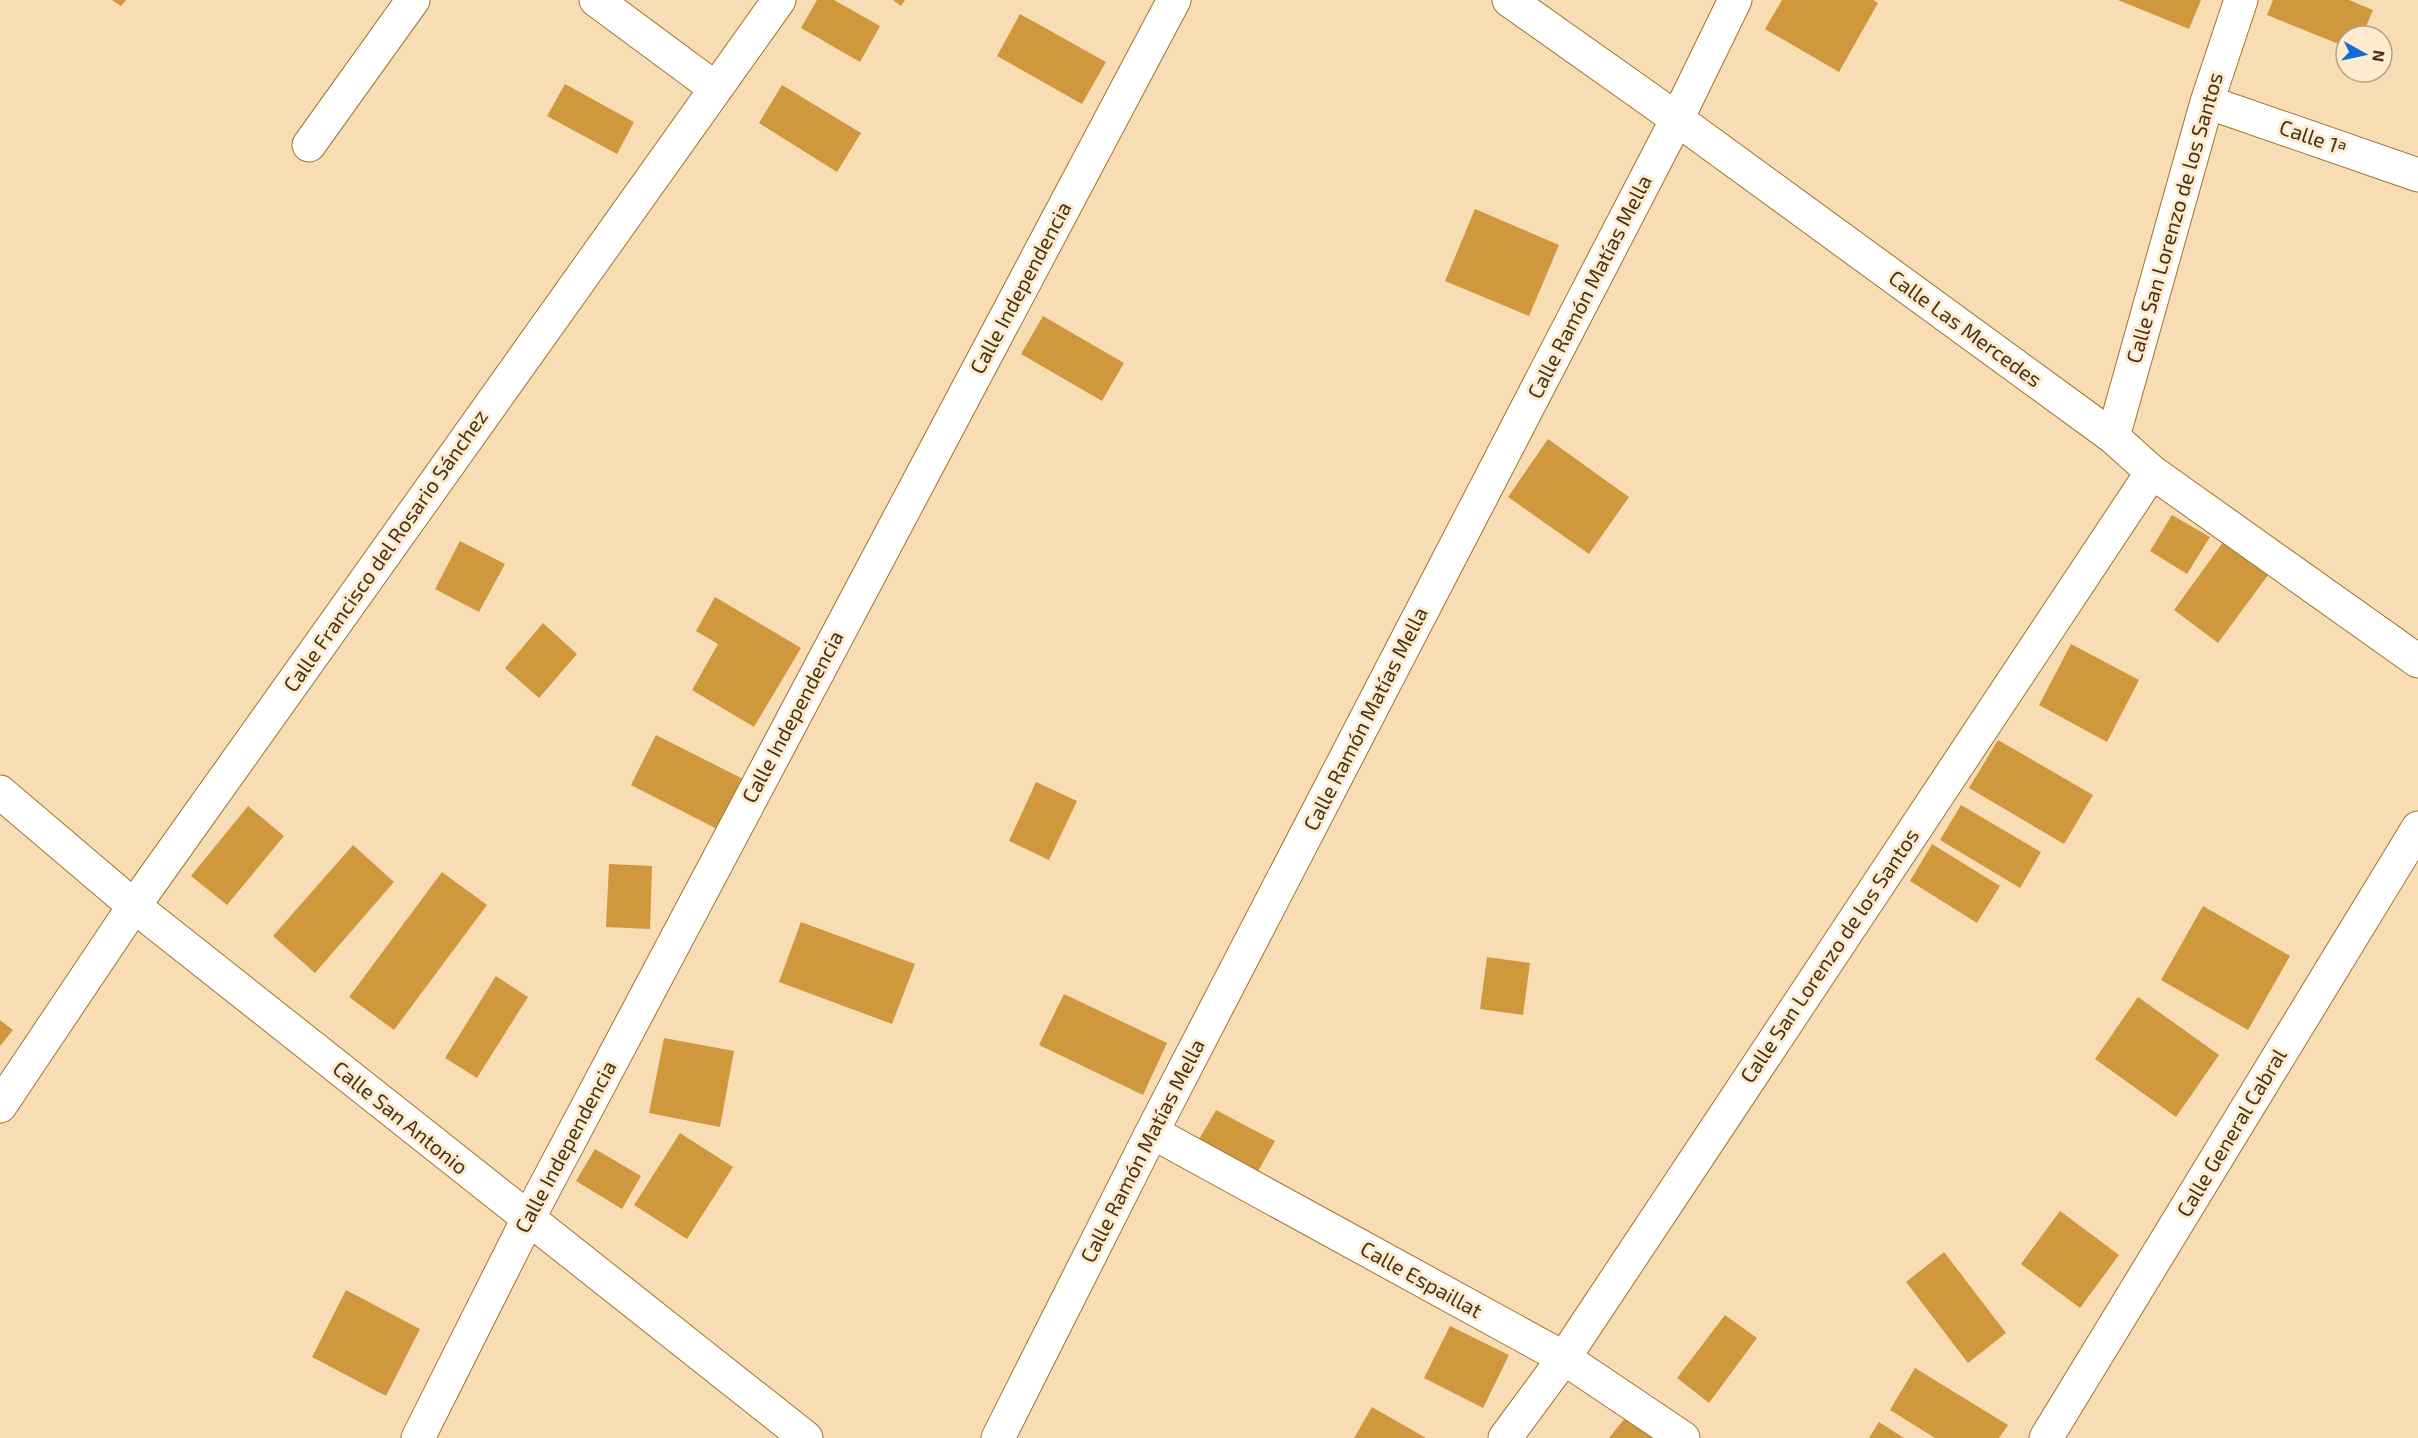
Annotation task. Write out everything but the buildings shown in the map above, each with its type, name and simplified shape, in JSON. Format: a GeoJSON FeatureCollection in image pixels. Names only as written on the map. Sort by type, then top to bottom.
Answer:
{"type":"FeatureCollection","features":[{"type":"Feature","properties":{"kind":"street"},"geometry":{"type":"LineString","coordinates":[[309,145],[413,0]]}},
{"type":"Feature","properties":{"kind":"street"},"geometry":{"type":"LineString","coordinates":[[596,0],[715,88]]}},
{"type":"Feature","properties":{"kind":"street","name":"Calle Francisco del Rosario Sánchez"},"geometry":{"type":"LineString","coordinates":[[0,1106],[134,906],[779,0]]}},
{"type":"Feature","properties":{"kind":"street","name":"Calle Independencia"},"geometry":{"type":"LineString","coordinates":[[418,1438],[528,1219],[1174,0]]}},
{"type":"Feature","properties":{"kind":"street","name":"Calle Las Mercedes"},"geometry":{"type":"LineString","coordinates":[[1509,0],[1677,119],[2113,437],[2152,472],[2418,661]]}},
{"type":"Feature","properties":{"kind":"street","name":"Calle Ramón Matías Mella"},"geometry":{"type":"LineString","coordinates":[[998,1438],[1152,1132],[1677,119],[1735,0]]}},
{"type":"Feature","properties":{"kind":"street","name":"Calle San Lorenzo de los Santos"},"geometry":{"type":"LineString","coordinates":[[2113,437],[2207,102],[2241,0]]}},
{"type":"Feature","properties":{"kind":"street","name":"Calle 1ª"},"geometry":{"type":"LineString","coordinates":[[2207,102],[2418,175]]}},
{"type":"Feature","properties":{"kind":"street","name":"Calle San Lorenzo de los Santos"},"geometry":{"type":"LineString","coordinates":[[1505,1438],[1564,1358],[2152,472]]}},
{"type":"Feature","properties":{"kind":"street","name":"Calle San Antonio"},"geometry":{"type":"LineString","coordinates":[[0,792],[134,906],[806,1438]]}},
{"type":"Feature","properties":{"kind":"street","name":"Calle General Cabral"},"geometry":{"type":"LineString","coordinates":[[2046,1438],[2418,828]]}},
{"type":"Feature","properties":{"kind":"street","name":"Calle Espaillat"},"geometry":{"type":"LineString","coordinates":[[1152,1132],[1564,1358],[1683,1438]]}}]}
